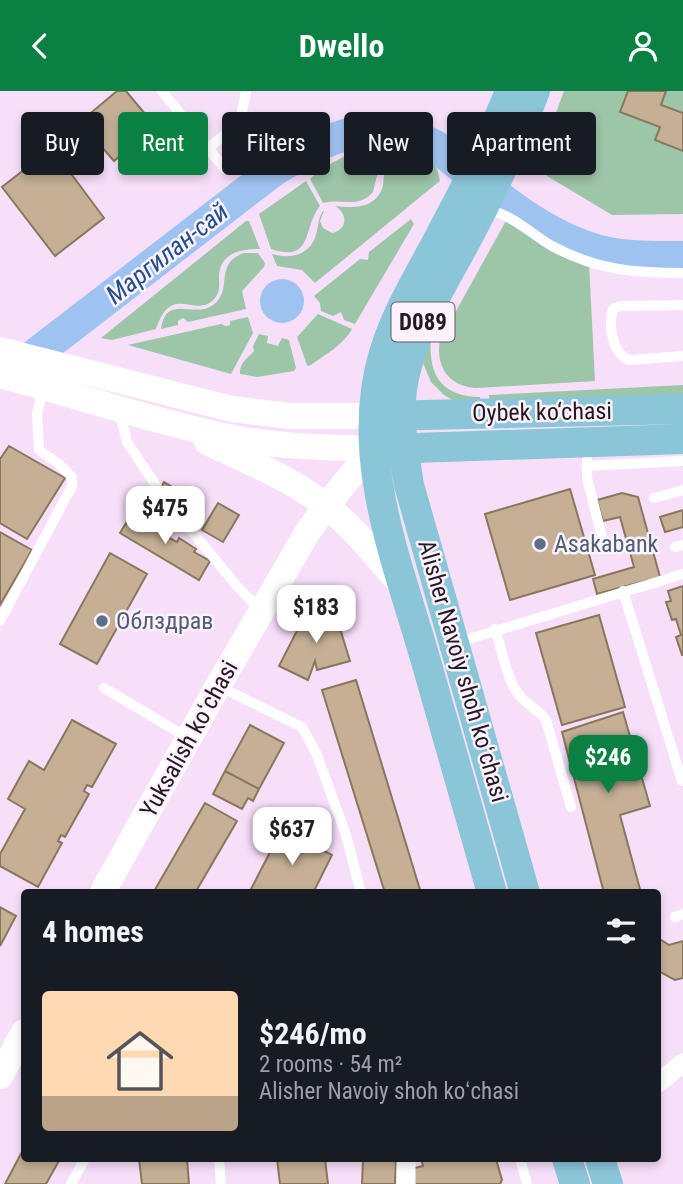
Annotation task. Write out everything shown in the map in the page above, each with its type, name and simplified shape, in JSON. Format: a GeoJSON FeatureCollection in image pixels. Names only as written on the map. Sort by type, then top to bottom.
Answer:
{"type":"FeatureCollection","features":[{"type":"Feature","properties":{"kind":"main road","name":"D089"},"geometry":{"type":"LineString","coordinates":[[509,112],[510,91]]}},
{"type":"Feature","properties":{"kind":"main road","name":"D089"},"geometry":{"type":"LineString","coordinates":[[520,112],[535,91]]}},
{"type":"Feature","properties":{"kind":"main road","name":"D089"},"geometry":{"type":"LineString","coordinates":[[403,449],[388,416],[402,391],[408,362],[421,326],[480,204],[491,175]]}},
{"type":"Feature","properties":{"kind":"main road"},"geometry":{"type":"LineString","coordinates":[[0,350],[232,409],[291,416],[388,416]]}},
{"type":"Feature","properties":{"kind":"main road"},"geometry":{"type":"LineString","coordinates":[[22,381],[171,425],[232,438],[290,445],[373,449]]}},
{"type":"Feature","properties":{"kind":"main road","name":"Oybek ko‘chasi"},"geometry":{"type":"LineString","coordinates":[[388,416],[683,409]]}},
{"type":"Feature","properties":{"kind":"main road","name":"Alisher Navoiy shoh koʻchasi"},"geometry":{"type":"LineString","coordinates":[[388,416],[373,449],[384,519],[491,889]]}},
{"type":"Feature","properties":{"kind":"main road"},"geometry":{"type":"LineString","coordinates":[[171,425],[282,478],[326,506],[362,539],[405,591]]}},
{"type":"Feature","properties":{"kind":"main road","name":"Oybek ko‘chasi"},"geometry":{"type":"LineString","coordinates":[[373,449],[586,454],[683,439]]}},
{"type":"Feature","properties":{"kind":"main road","name":"Yuksalish koʻchasi"},"geometry":{"type":"LineString","coordinates":[[104,889],[307,533],[373,449]]}},
{"type":"Feature","properties":{"kind":"main road","name":"Alisher Navoiy shoh koʻchasi"},"geometry":{"type":"LineString","coordinates":[[403,449],[409,485],[524,889]]}},
{"type":"Feature","properties":{"kind":"main road"},"geometry":{"type":"LineString","coordinates":[[0,1076],[21,1038]]}},
{"type":"Feature","properties":{"kind":"main road"},"geometry":{"type":"LineString","coordinates":[[568,1162],[575,1184]]}},
{"type":"Feature","properties":{"kind":"main road"},"geometry":{"type":"LineString","coordinates":[[601,1162],[608,1184]]}},
{"type":"Feature","properties":{"kind":"street"},"geometry":{"type":"LineString","coordinates":[[661,1081],[683,1063]]}},
{"type":"Feature","properties":{"kind":"street"},"geometry":{"type":"LineString","coordinates":[[406,1162],[407,1184]]}},
{"type":"Feature","properties":{"kind":"lane"},"geometry":{"type":"LineString","coordinates":[[162,91],[179,112]]}},
{"type":"Feature","properties":{"kind":"lane"},"geometry":{"type":"LineString","coordinates":[[222,166],[208,148],[240,123],[246,91]]}},
{"type":"Feature","properties":{"kind":"lane"},"geometry":{"type":"LineString","coordinates":[[480,204],[506,215],[552,246],[599,265],[631,272],[683,274]]}},
{"type":"Feature","properties":{"kind":"lane"},"geometry":{"type":"LineString","coordinates":[[683,305],[620,306],[613,309],[610,316],[615,345],[621,356],[629,360],[683,356]]}},
{"type":"Feature","properties":{"kind":"lane"},"geometry":{"type":"LineString","coordinates":[[0,621],[72,486],[72,477],[60,464],[39,450],[37,414],[22,381]]}},
{"type":"Feature","properties":{"kind":"lane"},"geometry":{"type":"LineString","coordinates":[[119,410],[127,442],[159,490]]}},
{"type":"Feature","properties":{"kind":"lane"},"geometry":{"type":"LineString","coordinates":[[604,545],[586,454],[683,461]]}},
{"type":"Feature","properties":{"kind":"lane"},"geometry":{"type":"LineString","coordinates":[[654,498],[683,490]]}},
{"type":"Feature","properties":{"kind":"lane"},"geometry":{"type":"LineString","coordinates":[[176,512],[261,611]]}},
{"type":"Feature","properties":{"kind":"lane"},"geometry":{"type":"LineString","coordinates":[[456,643],[683,573]]}},
{"type":"Feature","properties":{"kind":"lane"},"geometry":{"type":"LineString","coordinates":[[623,591],[682,781]]}},
{"type":"Feature","properties":{"kind":"lane"},"geometry":{"type":"LineString","coordinates":[[495,629],[514,688],[520,697],[538,710],[546,720],[571,807]]}},
{"type":"Feature","properties":{"kind":"lane"},"geometry":{"type":"LineString","coordinates":[[218,686],[302,727],[317,755],[338,812],[360,889]]}},
{"type":"Feature","properties":{"kind":"lane"},"geometry":{"type":"LineString","coordinates":[[104,688],[188,739]]}},
{"type":"Feature","properties":{"kind":"lane"},"geometry":{"type":"LineString","coordinates":[[71,1184],[83,1162]]}},
{"type":"Feature","properties":{"kind":"lane"},"geometry":{"type":"LineString","coordinates":[[219,1162],[221,1184]]}},
{"type":"Feature","properties":{"kind":"lane"},"geometry":{"type":"LineString","coordinates":[[521,1162],[527,1184]]}},
{"type":"Feature","properties":{"kind":"green space"},"geometry":{"type":"Polygon","coordinates":[[[564,91],[683,91],[683,214],[612,215],[547,176],[596,175],[596,112],[556,112],[564,91]]]}},
{"type":"Feature","properties":{"kind":"green space"},"geometry":{"type":"Polygon","coordinates":[[[344,157],[344,175],[377,175],[373,192],[356,202],[323,203],[310,179],[316,175],[330,175],[330,165],[344,157]]]}},
{"type":"Feature","properties":{"kind":"green space"},"geometry":{"type":"Polygon","coordinates":[[[433,163],[439,174],[440,181],[315,283],[302,270],[277,266],[272,254],[297,255],[308,249],[323,211],[320,221],[323,228],[332,233],[341,228],[344,221],[342,213],[335,206],[355,207],[368,204],[382,189],[384,175],[433,175],[433,163]]]}},
{"type":"Feature","properties":{"kind":"green space"},"geometry":{"type":"Polygon","coordinates":[[[306,181],[320,206],[305,241],[294,251],[271,249],[259,214],[306,181]]]}},
{"type":"Feature","properties":{"kind":"green space"},"geometry":{"type":"Polygon","coordinates":[[[411,219],[414,224],[355,324],[344,320],[341,312],[333,316],[321,311],[320,303],[314,296],[360,259],[368,260],[369,252],[411,219]]]}},
{"type":"Feature","properties":{"kind":"green space"},"geometry":{"type":"Polygon","coordinates":[[[507,219],[589,263],[595,381],[477,388],[459,384],[442,366],[440,340],[507,219]]]}},
{"type":"Feature","properties":{"kind":"green space"},"geometry":{"type":"Polygon","coordinates":[[[249,221],[260,249],[234,253],[224,261],[219,275],[218,292],[212,301],[198,306],[176,304],[169,307],[156,329],[112,340],[101,338],[249,221]]]}},
{"type":"Feature","properties":{"kind":"green space"},"geometry":{"type":"Polygon","coordinates":[[[244,253],[258,253],[265,263],[242,291],[246,309],[188,322],[183,318],[178,321],[178,325],[161,329],[164,318],[175,309],[198,310],[213,305],[222,292],[229,263],[244,253]]]}},
{"type":"Feature","properties":{"kind":"green space"},"geometry":{"type":"Polygon","coordinates":[[[318,314],[352,329],[339,345],[309,366],[297,337],[318,314]]]}},
{"type":"Feature","properties":{"kind":"green space"},"geometry":{"type":"Polygon","coordinates":[[[248,317],[253,333],[231,374],[128,345],[221,324],[226,326],[230,325],[230,321],[248,317]]]}},
{"type":"Feature","properties":{"kind":"green space"},"geometry":{"type":"Polygon","coordinates":[[[259,334],[268,336],[267,343],[278,346],[282,338],[289,340],[296,368],[294,371],[257,377],[240,374],[242,364],[254,351],[253,346],[259,334]]]}},
{"type":"Feature","properties":{"kind":"green space"},"geometry":{"type":"Polygon","coordinates":[[[431,337],[432,362],[439,381],[455,392],[480,397],[481,405],[456,402],[431,382],[423,363],[431,337]]]}},
{"type":"Feature","properties":{"kind":"green space"},"geometry":{"type":"Polygon","coordinates":[[[683,385],[683,396],[490,404],[489,395],[683,385]]]}},
{"type":"Feature","properties":{"kind":"water"},"geometry":{"type":"Polygon","coordinates":[[[282,279],[297,286],[304,301],[297,316],[282,323],[267,316],[260,301],[267,286],[282,279]]]}},
{"type":"Feature","properties":{"kind":"building"},"geometry":{"type":"Polygon","coordinates":[[[117,91],[126,91],[143,112],[118,112],[118,158],[114,161],[104,150],[104,112],[92,112],[117,91]]]}},
{"type":"Feature","properties":{"kind":"building"},"geometry":{"type":"Polygon","coordinates":[[[628,91],[666,91],[661,105],[683,113],[683,151],[655,140],[660,127],[620,112],[628,91]]]}},
{"type":"Feature","properties":{"kind":"building"},"geometry":{"type":"Polygon","coordinates":[[[21,172],[21,175],[72,175],[104,218],[55,256],[2,187],[21,172]]]}},
{"type":"Feature","properties":{"kind":"building"},"geometry":{"type":"Polygon","coordinates":[[[9,446],[65,478],[27,539],[0,523],[0,459],[9,446]]]}},
{"type":"Feature","properties":{"kind":"building"},"geometry":{"type":"Polygon","coordinates":[[[164,482],[186,495],[173,517],[151,504],[164,482]]]}},
{"type":"Feature","properties":{"kind":"building","name":"Asakabank"},"geometry":{"type":"Polygon","coordinates":[[[570,489],[595,575],[510,600],[485,514],[570,489]]]}},
{"type":"Feature","properties":{"kind":"building"},"geometry":{"type":"Polygon","coordinates":[[[622,493],[638,497],[660,577],[597,594],[593,579],[634,567],[620,517],[603,521],[597,500],[622,493]]]}},
{"type":"Feature","properties":{"kind":"building"},"geometry":{"type":"Polygon","coordinates":[[[218,503],[239,515],[223,542],[202,530],[218,503]]]}},
{"type":"Feature","properties":{"kind":"building"},"geometry":{"type":"Polygon","coordinates":[[[683,510],[683,527],[665,532],[660,517],[683,510]]]}},
{"type":"Feature","properties":{"kind":"building"},"geometry":{"type":"Polygon","coordinates":[[[131,515],[142,521],[144,518],[163,529],[161,533],[177,542],[179,538],[196,549],[194,552],[210,561],[199,580],[120,533],[131,515]]]}},
{"type":"Feature","properties":{"kind":"building"},"geometry":{"type":"Polygon","coordinates":[[[0,532],[32,550],[0,605],[0,532]]]}},
{"type":"Feature","properties":{"kind":"building"},"geometry":{"type":"Polygon","coordinates":[[[110,553],[147,574],[97,664],[60,644],[110,553]]]}},
{"type":"Feature","properties":{"kind":"building"},"geometry":{"type":"Polygon","coordinates":[[[683,586],[682,655],[676,637],[681,635],[666,602],[671,601],[668,591],[683,586]]]}},
{"type":"Feature","properties":{"kind":"building"},"geometry":{"type":"Polygon","coordinates":[[[320,608],[330,611],[338,622],[350,661],[317,670],[315,661],[308,680],[279,666],[306,613],[320,608]]]}},
{"type":"Feature","properties":{"kind":"building"},"geometry":{"type":"Polygon","coordinates":[[[599,615],[625,707],[562,725],[536,633],[599,615]]]}},
{"type":"Feature","properties":{"kind":"building"},"geometry":{"type":"Polygon","coordinates":[[[356,680],[420,889],[384,889],[322,690],[356,680]]]}},
{"type":"Feature","properties":{"kind":"building"},"geometry":{"type":"Polygon","coordinates":[[[623,712],[650,806],[620,815],[640,889],[603,889],[562,732],[623,712]]]}},
{"type":"Feature","properties":{"kind":"building"},"geometry":{"type":"Polygon","coordinates":[[[72,720],[116,744],[92,787],[87,785],[84,791],[89,794],[65,837],[61,835],[58,841],[62,843],[38,887],[0,866],[0,854],[25,809],[8,799],[29,761],[44,770],[72,720]]]}},
{"type":"Feature","properties":{"kind":"building"},"geometry":{"type":"Polygon","coordinates":[[[250,725],[284,743],[259,789],[225,771],[250,725]]]}},
{"type":"Feature","properties":{"kind":"building"},"geometry":{"type":"Polygon","coordinates":[[[225,771],[259,789],[253,801],[248,798],[242,809],[213,794],[225,771]]]}},
{"type":"Feature","properties":{"kind":"building"},"geometry":{"type":"Polygon","coordinates":[[[205,803],[237,821],[197,889],[155,889],[205,803]]]}},
{"type":"Feature","properties":{"kind":"building"},"geometry":{"type":"Polygon","coordinates":[[[282,829],[332,855],[315,889],[251,889],[282,829]]]}},
{"type":"Feature","properties":{"kind":"building"},"geometry":{"type":"Polygon","coordinates":[[[0,907],[16,916],[0,946],[0,907]]]}},
{"type":"Feature","properties":{"kind":"building"},"geometry":{"type":"Polygon","coordinates":[[[661,940],[669,945],[683,941],[683,978],[675,980],[661,973],[661,940]]]}},
{"type":"Feature","properties":{"kind":"building"},"geometry":{"type":"Polygon","coordinates":[[[21,1154],[21,1162],[58,1162],[46,1184],[5,1184],[21,1154]]]}},
{"type":"Feature","properties":{"kind":"building"},"geometry":{"type":"Polygon","coordinates":[[[139,1162],[187,1162],[189,1184],[142,1184],[139,1162]]]}},
{"type":"Feature","properties":{"kind":"building"},"geometry":{"type":"Polygon","coordinates":[[[277,1162],[325,1162],[328,1184],[280,1184],[277,1162]]]}},
{"type":"Feature","properties":{"kind":"building"},"geometry":{"type":"Polygon","coordinates":[[[363,1162],[396,1162],[395,1184],[362,1184],[363,1162]]]}},
{"type":"Feature","properties":{"kind":"building"},"geometry":{"type":"Polygon","coordinates":[[[422,1162],[497,1162],[502,1180],[500,1184],[414,1184],[410,1169],[423,1166],[422,1162]]]}},
{"type":"Feature","properties":{"kind":"waterway","name":"Маргилан-сай"},"geometry":{"type":"LineString","coordinates":[[11,373],[273,171],[313,148],[351,133],[391,131],[435,146],[538,224],[583,246],[626,256],[683,257]]}},
{"type":"Feature","properties":{"kind":"place","name":"Asakabank"},"geometry":{"type":"Point","coordinates":[540,544]}},
{"type":"Feature","properties":{"kind":"place","name":"Облздрав"},"geometry":{"type":"Point","coordinates":[102,621]}}]}
